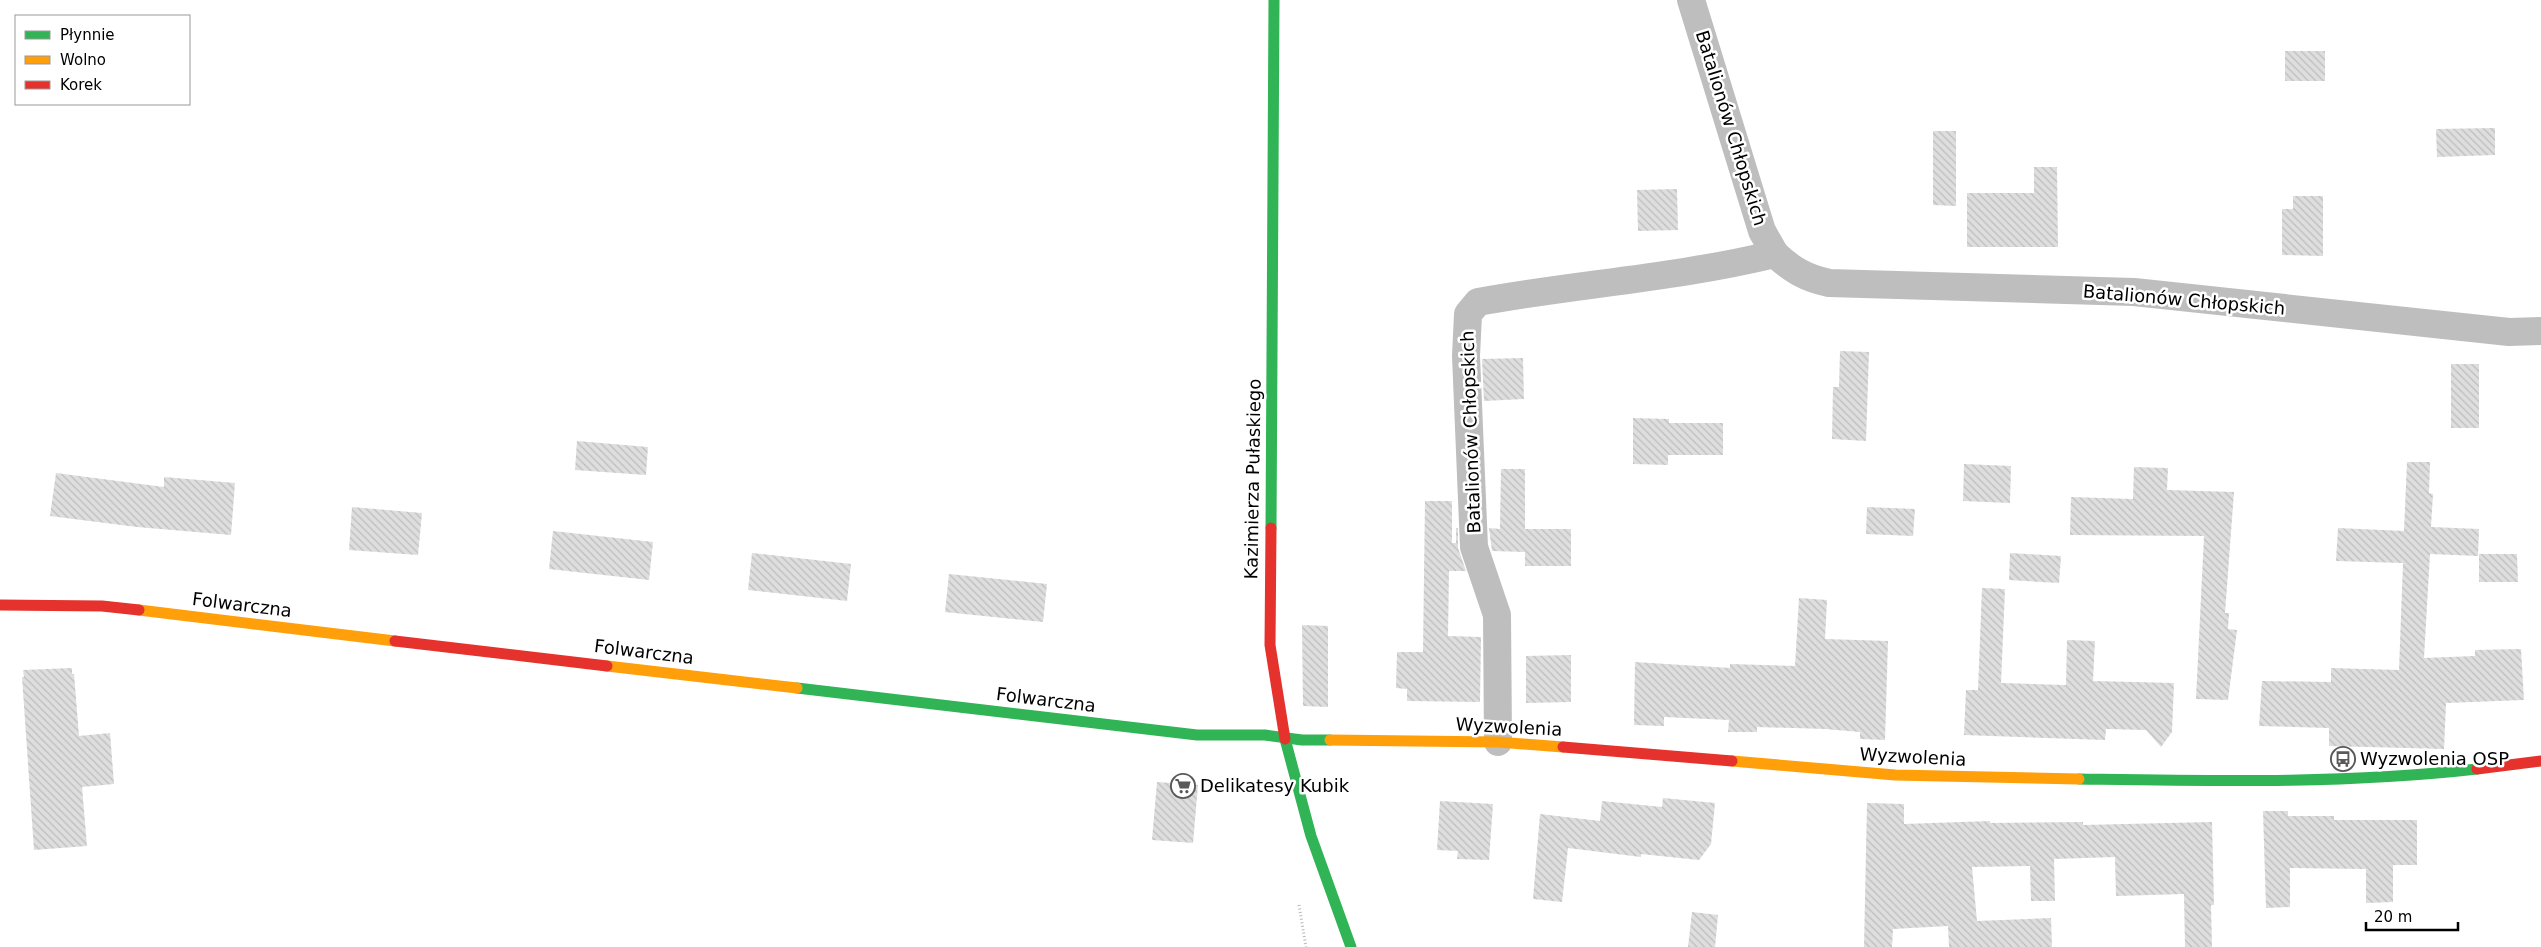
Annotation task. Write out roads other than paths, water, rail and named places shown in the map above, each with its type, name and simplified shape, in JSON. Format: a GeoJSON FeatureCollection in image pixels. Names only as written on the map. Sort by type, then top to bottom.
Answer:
{"type":"FeatureCollection","features":[{"type":"Feature","properties":{"kind":"street","name":"Kazimierza Pułaskiego"},"geometry":{"type":"LineString","coordinates":[[1274,0],[1270,645],[1274,688],[1283,739],[1318,861],[1351,947]]}},
{"type":"Feature","properties":{"kind":"street","name":"Batalionów Chłopskich"},"geometry":{"type":"LineString","coordinates":[[1690,0],[1762,231],[1774,254],[1790,269],[1807,279],[1829,283],[2134,292],[2510,332],[2541,332]]}},
{"type":"Feature","properties":{"kind":"street","name":"Batalionów Chłopskich"},"geometry":{"type":"LineString","coordinates":[[1498,742],[1497,614],[1474,547],[1466,356],[1468,314],[1478,302],[1546,289],[1722,267],[1774,254]]}},
{"type":"Feature","properties":{"kind":"street","name":"Folwarczna"},"geometry":{"type":"LineString","coordinates":[[0,605],[102,606],[1197,735],[1265,735],[1283,739]]}},
{"type":"Feature","properties":{"kind":"street","name":"Wyzwolenia"},"geometry":{"type":"LineString","coordinates":[[1283,739],[1498,742],[1895,775],[2236,782],[2345,780],[2468,770],[2541,760]]}},
{"type":"Feature","properties":{"kind":"place","name":"Wyzwolenia OSP"},"geometry":{"type":"Point","coordinates":[2343,759]}},
{"type":"Feature","properties":{"kind":"place","name":"Delikatesy Kubik"},"geometry":{"type":"Point","coordinates":[1183,786]}}]}
